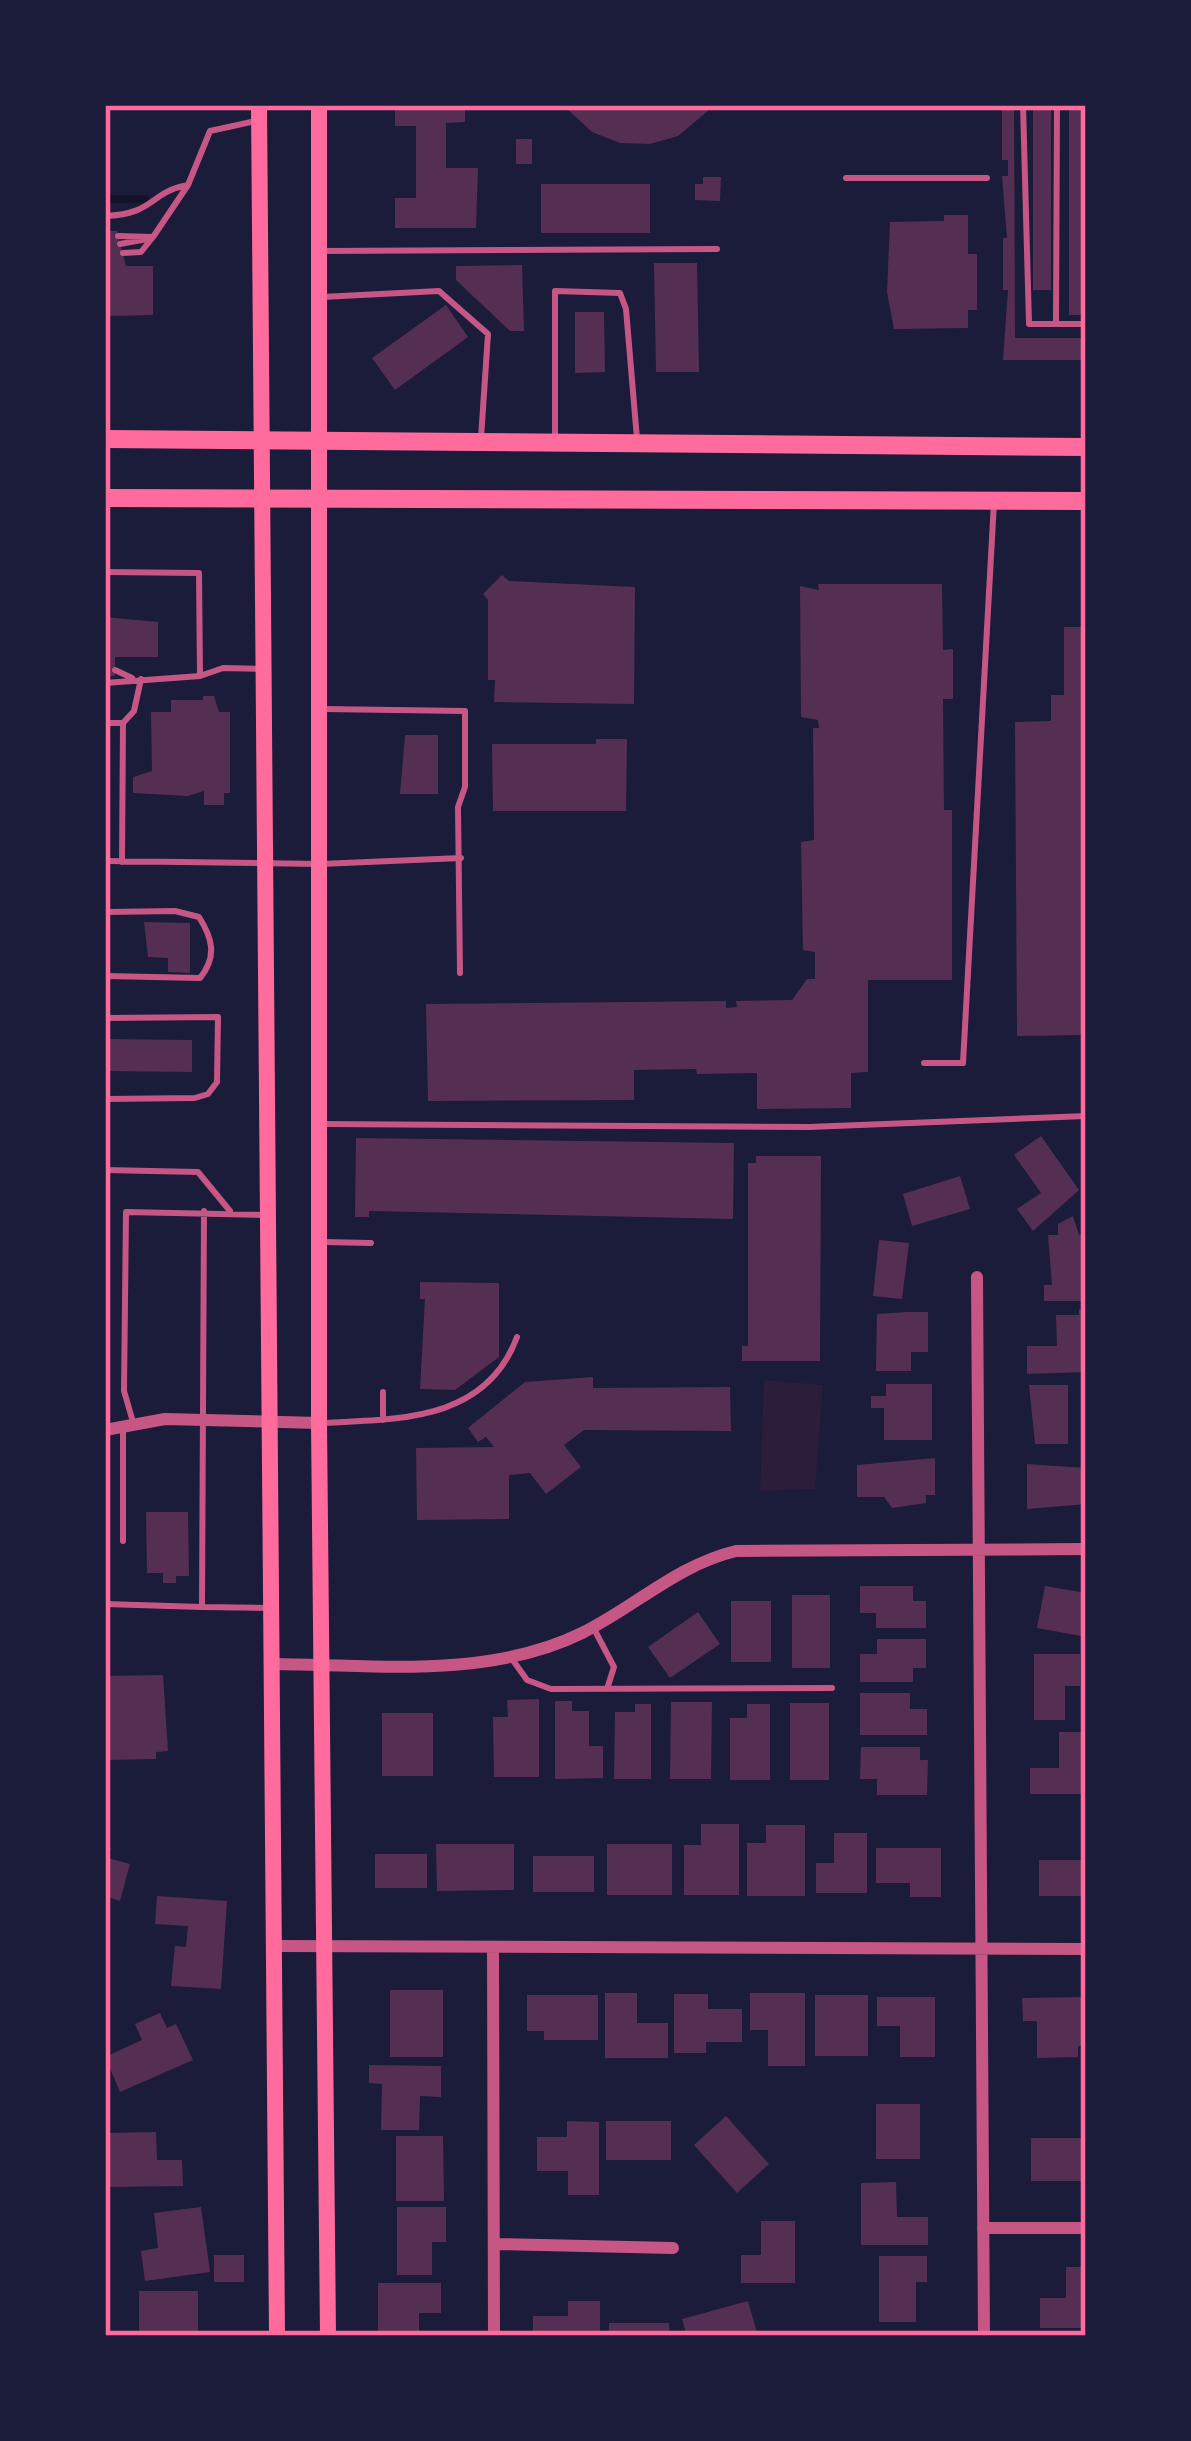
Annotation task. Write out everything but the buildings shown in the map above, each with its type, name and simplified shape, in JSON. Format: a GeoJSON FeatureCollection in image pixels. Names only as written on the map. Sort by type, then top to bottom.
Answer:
{"type":"FeatureCollection","features":[{"type":"Feature","properties":{"kind":"main road"},"geometry":{"type":"LineString","coordinates":[[319,105],[319,1423],[328,2336]]}},
{"type":"Feature","properties":{"kind":"main road"},"geometry":{"type":"LineString","coordinates":[[259,113],[277,2336]]}},
{"type":"Feature","properties":{"kind":"main road"},"geometry":{"type":"LineString","coordinates":[[105,439],[1086,447]]}},
{"type":"Feature","properties":{"kind":"main road"},"geometry":{"type":"LineString","coordinates":[[105,498],[1086,501]]}},
{"type":"Feature","properties":{"kind":"street"},"geometry":{"type":"LineString","coordinates":[[977,1277],[984,2336]]}},
{"type":"Feature","properties":{"kind":"street"},"geometry":{"type":"LineString","coordinates":[[105,1430],[204,1420],[319,1423]]}},
{"type":"Feature","properties":{"kind":"street"},"geometry":{"type":"LineString","coordinates":[[273,1664],[512,1659],[593,1627],[689,1567],[736,1551],[1086,1549]]}},
{"type":"Feature","properties":{"kind":"street"},"geometry":{"type":"LineString","coordinates":[[276,1946],[1086,1949]]}},
{"type":"Feature","properties":{"kind":"street"},"geometry":{"type":"LineString","coordinates":[[494,1947],[494,2336]]}},
{"type":"Feature","properties":{"kind":"street"},"geometry":{"type":"LineString","coordinates":[[983,2228],[1086,2228]]}},
{"type":"Feature","properties":{"kind":"street"},"geometry":{"type":"LineString","coordinates":[[494,2244],[673,2248]]}},
{"type":"Feature","properties":{"kind":"lane"},"geometry":{"type":"LineString","coordinates":[[1023,105],[1028,324],[1086,324]]}},
{"type":"Feature","properties":{"kind":"lane"},"geometry":{"type":"LineString","coordinates":[[1056,324],[1057,105]]}},
{"type":"Feature","properties":{"kind":"lane"},"geometry":{"type":"LineString","coordinates":[[151,237],[120,244],[141,252],[188,185],[210,131],[259,113]]}},
{"type":"Feature","properties":{"kind":"lane"},"geometry":{"type":"LineString","coordinates":[[846,178],[987,178]]}},
{"type":"Feature","properties":{"kind":"lane"},"geometry":{"type":"LineString","coordinates":[[105,216],[139,214],[171,188],[188,185]]}},
{"type":"Feature","properties":{"kind":"lane"},"geometry":{"type":"LineString","coordinates":[[320,250],[717,249]]}},
{"type":"Feature","properties":{"kind":"lane"},"geometry":{"type":"LineString","coordinates":[[320,297],[439,291],[488,334],[481,442]]}},
{"type":"Feature","properties":{"kind":"lane"},"geometry":{"type":"LineString","coordinates":[[555,442],[555,291],[606,291],[620,293],[626,308],[637,442]]}},
{"type":"Feature","properties":{"kind":"lane"},"geometry":{"type":"LineString","coordinates":[[924,1063],[963,1063],[994,502]]}},
{"type":"Feature","properties":{"kind":"lane"},"geometry":{"type":"LineString","coordinates":[[105,572],[200,573],[200,676]]}},
{"type":"Feature","properties":{"kind":"lane"},"geometry":{"type":"LineString","coordinates":[[105,683],[200,676],[223,668],[265,669]]}},
{"type":"Feature","properties":{"kind":"lane"},"geometry":{"type":"LineString","coordinates":[[115,670],[136,678]]}},
{"type":"Feature","properties":{"kind":"lane"},"geometry":{"type":"LineString","coordinates":[[122,862],[123,723],[134,711],[136,678]]}},
{"type":"Feature","properties":{"kind":"lane"},"geometry":{"type":"LineString","coordinates":[[320,709],[465,711],[460,973]]}},
{"type":"Feature","properties":{"kind":"lane"},"geometry":{"type":"LineString","coordinates":[[105,723],[123,723]]}},
{"type":"Feature","properties":{"kind":"lane"},"geometry":{"type":"LineString","coordinates":[[105,861],[320,864],[461,858]]}},
{"type":"Feature","properties":{"kind":"lane"},"geometry":{"type":"LineString","coordinates":[[105,912],[175,911],[200,917],[211,936],[211,964],[200,978],[105,976]]}},
{"type":"Feature","properties":{"kind":"lane"},"geometry":{"type":"LineString","coordinates":[[105,1018],[218,1017],[217,1082],[208,1094],[105,1099]]}},
{"type":"Feature","properties":{"kind":"lane"},"geometry":{"type":"LineString","coordinates":[[319,1124],[809,1127],[1086,1116]]}},
{"type":"Feature","properties":{"kind":"lane"},"geometry":{"type":"LineString","coordinates":[[105,1171],[198,1172],[230,1210]]}},
{"type":"Feature","properties":{"kind":"lane"},"geometry":{"type":"LineString","coordinates":[[124,1540],[129,1424],[124,1390],[126,1212],[230,1210],[271,1216]]}},
{"type":"Feature","properties":{"kind":"lane"},"geometry":{"type":"LineString","coordinates":[[202,1607],[204,1211]]}},
{"type":"Feature","properties":{"kind":"lane"},"geometry":{"type":"LineString","coordinates":[[319,1241],[371,1243]]}},
{"type":"Feature","properties":{"kind":"lane"},"geometry":{"type":"LineString","coordinates":[[319,1423],[444,1413],[508,1363],[518,1337]]}},
{"type":"Feature","properties":{"kind":"lane"},"geometry":{"type":"LineString","coordinates":[[382,1392],[382,1420]]}},
{"type":"Feature","properties":{"kind":"lane"},"geometry":{"type":"LineString","coordinates":[[105,1604],[273,1608]]}},
{"type":"Feature","properties":{"kind":"lane"},"geometry":{"type":"LineString","coordinates":[[593,1627],[614,1667],[608,1689]]}},
{"type":"Feature","properties":{"kind":"lane"},"geometry":{"type":"LineString","coordinates":[[512,1659],[535,1685],[832,1688]]}},
{"type":"Feature","properties":{"kind":"shaded area"},"geometry":{"type":"Polygon","coordinates":[[[764,1380],[823,1385],[815,1489],[760,1491],[764,1380]]]}},
{"type":"Feature","properties":{"kind":"waterway"},"geometry":{"type":"LineString","coordinates":[[105,199],[145,199]]}}]}
